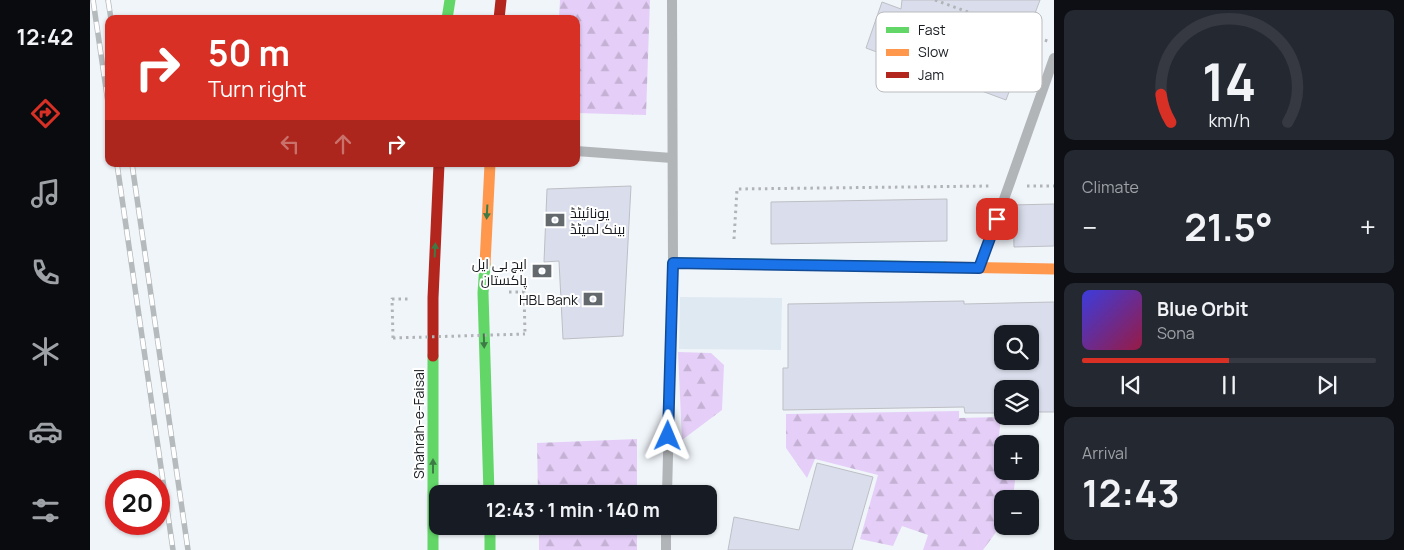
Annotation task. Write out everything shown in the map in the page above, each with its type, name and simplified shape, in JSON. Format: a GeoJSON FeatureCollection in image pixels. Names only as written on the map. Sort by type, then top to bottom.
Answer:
{"type":"FeatureCollection","features":[{"type":"Feature","properties":{"kind":"main road"},"geometry":{"type":"LineString","coordinates":[[448,15],[450,0]]}},
{"type":"Feature","properties":{"kind":"main road"},"geometry":{"type":"LineString","coordinates":[[500,15],[502,0]]}},
{"type":"Feature","properties":{"kind":"main road","name":"Shahrah-e-Faisal"},"geometry":{"type":"LineString","coordinates":[[433,550],[432,298],[439,167]]}},
{"type":"Feature","properties":{"kind":"main road"},"geometry":{"type":"LineString","coordinates":[[489,485],[483,293],[490,167]]}},
{"type":"Feature","properties":{"kind":"main road"},"geometry":{"type":"LineString","coordinates":[[673,263],[1054,270]]}},
{"type":"Feature","properties":{"kind":"main road"},"geometry":{"type":"LineString","coordinates":[[490,535],[490,550]]}},
{"type":"Feature","properties":{"kind":"lane"},"geometry":{"type":"LineString","coordinates":[[667,485],[673,263],[672,0]]}},
{"type":"Feature","properties":{"kind":"lane"},"geometry":{"type":"LineString","coordinates":[[1042,91],[1054,58]]}},
{"type":"Feature","properties":{"kind":"lane"},"geometry":{"type":"LineString","coordinates":[[979,268],[1042,92]]}},
{"type":"Feature","properties":{"kind":"lane"},"geometry":{"type":"LineString","coordinates":[[580,152],[672,158]]}},
{"type":"Feature","properties":{"kind":"lane"},"geometry":{"type":"LineString","coordinates":[[666,535],[666,550]]}},
{"type":"Feature","properties":{"kind":"path"},"geometry":{"type":"LineString","coordinates":[[935,0],[968,12]]}},
{"type":"Feature","properties":{"kind":"path"},"geometry":{"type":"LineString","coordinates":[[1042,39],[1054,43]]}},
{"type":"Feature","properties":{"kind":"path"},"geometry":{"type":"LineString","coordinates":[[732,264],[737,189],[1054,186]]}},
{"type":"Feature","properties":{"kind":"path"},"geometry":{"type":"LineString","coordinates":[[392,300],[393,338],[525,334],[524,292]]}},
{"type":"Feature","properties":{"kind":"shaded area"},"geometry":{"type":"Polygon","coordinates":[[[680,297],[782,298],[781,350],[679,349],[680,297]]]}},
{"type":"Feature","properties":{"kind":"green space"},"geometry":{"type":"Polygon","coordinates":[[[560,0],[650,0],[646,115],[580,113],[580,15],[559,15],[560,0]]]}},
{"type":"Feature","properties":{"kind":"green space"},"geometry":{"type":"Polygon","coordinates":[[[678,352],[711,353],[724,365],[722,410],[682,440],[678,352]]]}},
{"type":"Feature","properties":{"kind":"green space"},"geometry":{"type":"Polygon","coordinates":[[[959,411],[959,418],[994,417],[994,425],[1000,425],[999,435],[994,435],[994,480],[1015,480],[1014,490],[994,490],[994,535],[983,550],[923,550],[928,535],[902,526],[893,546],[860,539],[878,475],[815,459],[807,478],[786,448],[786,414],[959,411]]]}},
{"type":"Feature","properties":{"kind":"green space"},"geometry":{"type":"Polygon","coordinates":[[[637,439],[637,485],[538,485],[537,443],[637,439]]]}},
{"type":"Feature","properties":{"kind":"green space"},"geometry":{"type":"Polygon","coordinates":[[[539,535],[637,535],[637,550],[539,550],[539,535]]]}},
{"type":"Feature","properties":{"kind":"building"},"geometry":{"type":"Polygon","coordinates":[[[902,0],[1040,0],[1035,12],[879,12],[882,2],[901,9],[902,0]]]}},
{"type":"Feature","properties":{"kind":"building"},"geometry":{"type":"Polygon","coordinates":[[[876,19],[876,52],[866,48],[876,19]]]}},
{"type":"Feature","properties":{"kind":"building"},"geometry":{"type":"Polygon","coordinates":[[[984,92],[1009,92],[1006,100],[984,92]]]}},
{"type":"Feature","properties":{"kind":"building","name":"HBL Bank"},"geometry":{"type":"Polygon","coordinates":[[[631,186],[623,336],[563,339],[559,261],[544,262],[547,189],[631,186]]]}},
{"type":"Feature","properties":{"kind":"building"},"geometry":{"type":"Polygon","coordinates":[[[947,199],[947,241],[771,244],[771,202],[947,199]]]}},
{"type":"Feature","properties":{"kind":"building"},"geometry":{"type":"Polygon","coordinates":[[[1054,204],[1054,246],[1014,247],[1013,205],[1054,204]]]}},
{"type":"Feature","properties":{"kind":"building"},"geometry":{"type":"Polygon","coordinates":[[[964,301],[964,304],[1054,302],[1054,412],[1039,412],[1039,380],[994,380],[994,413],[965,413],[964,407],[783,410],[783,368],[788,368],[788,304],[964,301]]]}},
{"type":"Feature","properties":{"kind":"building"},"geometry":{"type":"Polygon","coordinates":[[[817,463],[873,477],[852,550],[728,550],[734,517],[799,530],[817,463]]]}},
{"type":"Feature","properties":{"kind":"railway"},"geometry":{"type":"LineString","coordinates":[[93,0],[105,82]]}},
{"type":"Feature","properties":{"kind":"railway"},"geometry":{"type":"LineString","coordinates":[[108,0],[110,15]]}},
{"type":"Feature","properties":{"kind":"railway"},"geometry":{"type":"LineString","coordinates":[[117,167],[173,550]]}},
{"type":"Feature","properties":{"kind":"railway"},"geometry":{"type":"LineString","coordinates":[[132,167],[188,550]]}},
{"type":"Feature","properties":{"kind":"traffic: fast"},"geometry":{"type":"LineString","coordinates":[[448,15],[450,0]]}},
{"type":"Feature","properties":{"kind":"traffic: fast"},"geometry":{"type":"LineString","coordinates":[[673,263],[945,267]]}},
{"type":"Feature","properties":{"kind":"traffic: fast"},"geometry":{"type":"LineString","coordinates":[[485,264],[483,293],[489,485]]}},
{"type":"Feature","properties":{"kind":"traffic: fast"},"geometry":{"type":"LineString","coordinates":[[433,356],[433,550]]}},
{"type":"Feature","properties":{"kind":"traffic: fast"},"geometry":{"type":"LineString","coordinates":[[490,535],[490,550]]}},
{"type":"Feature","properties":{"kind":"traffic: slow"},"geometry":{"type":"LineString","coordinates":[[485,264],[490,167]]}},
{"type":"Feature","properties":{"kind":"traffic: slow"},"geometry":{"type":"LineString","coordinates":[[945,267],[1054,269]]}},
{"type":"Feature","properties":{"kind":"traffic: jam"},"geometry":{"type":"LineString","coordinates":[[499,15],[501,0]]}},
{"type":"Feature","properties":{"kind":"traffic: jam"},"geometry":{"type":"LineString","coordinates":[[433,356],[433,298],[439,167]]}},
{"type":"Feature","properties":{"kind":"place","name":"یونائیٹڈ بینک لمیٹڈ"},"geometry":{"type":"Point","coordinates":[555,220]}},
{"type":"Feature","properties":{"kind":"place","name":"ایچ بی ایل پاکستان"},"geometry":{"type":"Point","coordinates":[542,271]}},
{"type":"Feature","properties":{"kind":"place","name":"HBL Bank"},"geometry":{"type":"Point","coordinates":[593,299]}},
{"type":"Feature","properties":{"kind":"route"},"geometry":{"type":"LineString","coordinates":[[668,436],[673,263],[979,268],[997,219]]}}]}
